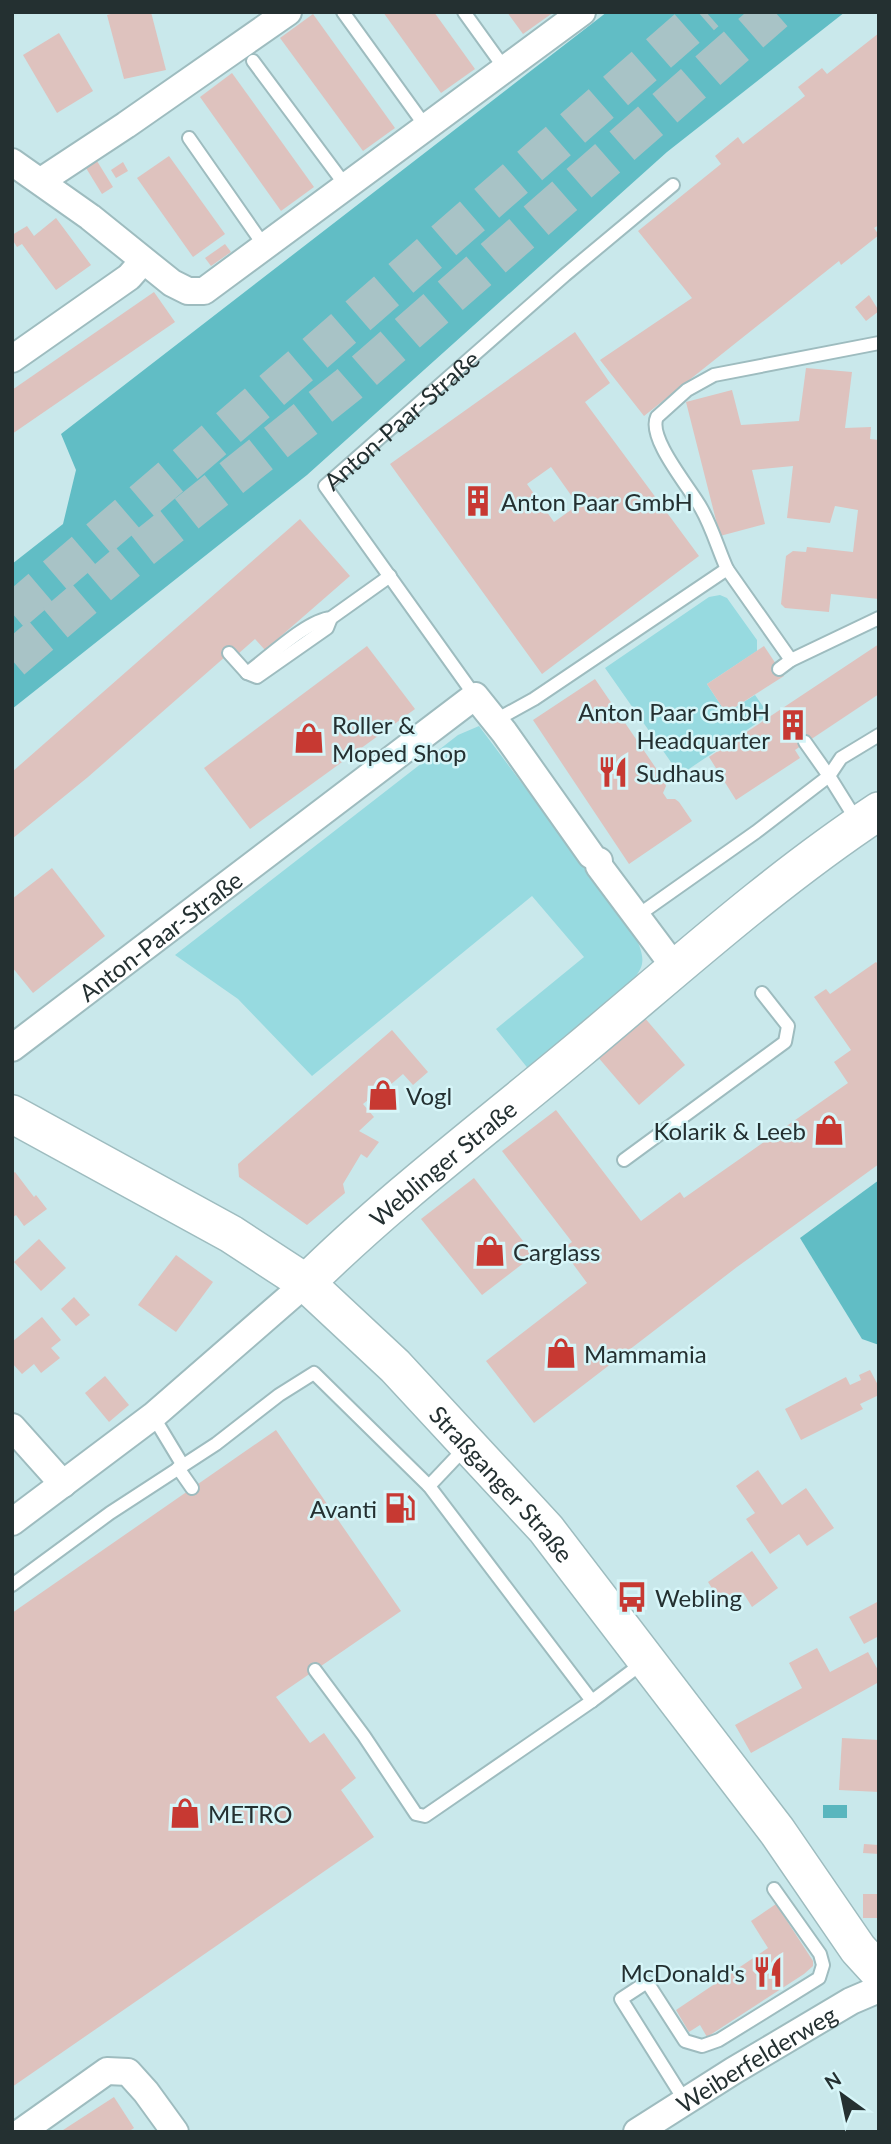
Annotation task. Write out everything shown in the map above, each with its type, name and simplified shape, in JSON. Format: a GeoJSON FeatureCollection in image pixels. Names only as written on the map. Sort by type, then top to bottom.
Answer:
{"type":"FeatureCollection","features":[{"type":"Feature","properties":{"kind":"street"},"geometry":{"type":"LineString","coordinates":[[41,181],[288,12]]}},
{"type":"Feature","properties":{"kind":"street"},"geometry":{"type":"LineString","coordinates":[[12,162],[90,217],[143,261],[179,286],[195,292],[204,291],[582,12]]}},
{"type":"Feature","properties":{"kind":"street"},"geometry":{"type":"LineString","coordinates":[[12,359],[129,277],[143,261]]}},
{"type":"Feature","properties":{"kind":"street","name":"Anton-Paar-Straße"},"geometry":{"type":"LineString","coordinates":[[12,1048],[475,696],[676,969]]}},
{"type":"Feature","properties":{"kind":"street","name":"Weblinger Straße"},"geometry":{"type":"LineString","coordinates":[[12,1522],[153,1416],[392,1205],[792,874],[869,818]]}},
{"type":"Feature","properties":{"kind":"street","name":"Straßganger Straße"},"geometry":{"type":"LineString","coordinates":[[12,1114],[231,1234],[306,1283],[395,1366],[547,1529],[777,1831],[858,1949],[879,1972]]}},
{"type":"Feature","properties":{"kind":"street"},"geometry":{"type":"LineString","coordinates":[[12,1427],[63,1484]]}},
{"type":"Feature","properties":{"kind":"street","name":"Weiberfelderweg"},"geometry":{"type":"LineString","coordinates":[[636,2132],[851,2001],[879,1989]]}},
{"type":"Feature","properties":{"kind":"street"},"geometry":{"type":"LineString","coordinates":[[21,2132],[107,2071],[128,2072],[175,2132]]}},
{"type":"Feature","properties":{"kind":"lane"},"geometry":{"type":"LineString","coordinates":[[343,12],[426,127]]}},
{"type":"Feature","properties":{"kind":"lane"},"geometry":{"type":"LineString","coordinates":[[464,12],[505,69]]}},
{"type":"Feature","properties":{"kind":"lane"},"geometry":{"type":"LineString","coordinates":[[253,61],[346,186]]}},
{"type":"Feature","properties":{"kind":"lane"},"geometry":{"type":"LineString","coordinates":[[188,138],[265,247]]}},
{"type":"Feature","properties":{"kind":"lane","name":"Anton-Paar-Straße"},"geometry":{"type":"LineString","coordinates":[[475,696],[325,486],[565,275],[673,185]]}},
{"type":"Feature","properties":{"kind":"lane"},"geometry":{"type":"LineString","coordinates":[[791,660],[727,569],[702,509],[658,438],[654,423],[657,417],[687,390],[714,375],[879,343]]}},
{"type":"Feature","properties":{"kind":"lane"},"geometry":{"type":"LineString","coordinates":[[494,721],[534,699],[727,569]]}},
{"type":"Feature","properties":{"kind":"lane"},"geometry":{"type":"LineString","coordinates":[[247,673],[271,656],[281,641],[320,619],[331,618],[390,576]]}},
{"type":"Feature","properties":{"kind":"lane"},"geometry":{"type":"LineString","coordinates":[[229,653],[247,673],[257,677],[327,628],[331,618]]}},
{"type":"Feature","properties":{"kind":"lane"},"geometry":{"type":"LineString","coordinates":[[779,668],[879,618]]}},
{"type":"Feature","properties":{"kind":"lane"},"geometry":{"type":"LineString","coordinates":[[769,654],[781,646]]}},
{"type":"Feature","properties":{"kind":"lane"},"geometry":{"type":"LineString","coordinates":[[637,916],[756,832],[829,776],[841,758],[879,735]]}},
{"type":"Feature","properties":{"kind":"lane"},"geometry":{"type":"LineString","coordinates":[[805,742],[829,776],[869,818]]}},
{"type":"Feature","properties":{"kind":"lane"},"geometry":{"type":"LineString","coordinates":[[624,1160],[785,1042],[788,1026],[762,993]]}},
{"type":"Feature","properties":{"kind":"lane"},"geometry":{"type":"LineString","coordinates":[[12,1586],[110,1513],[216,1444],[279,1395],[314,1373],[429,1486],[592,1701]]}},
{"type":"Feature","properties":{"kind":"lane"},"geometry":{"type":"LineString","coordinates":[[153,1416],[192,1488]]}},
{"type":"Feature","properties":{"kind":"lane"},"geometry":{"type":"LineString","coordinates":[[429,1486],[469,1444]]}},
{"type":"Feature","properties":{"kind":"lane"},"geometry":{"type":"LineString","coordinates":[[315,1670],[365,1736],[416,1814],[425,1816],[648,1660]]}},
{"type":"Feature","properties":{"kind":"lane"},"geometry":{"type":"LineString","coordinates":[[685,2101],[621,1999],[647,1982],[685,2041],[702,2046],[719,2040],[819,1978],[823,1965],[820,1954],[774,1889]]}},
{"type":"Feature","properties":{"kind":"shaded area"},"geometry":{"type":"Polygon","coordinates":[[[607,12],[845,12],[667,152],[307,475],[12,709],[12,564],[63,524],[76,470],[61,434],[607,12]]]}},
{"type":"Feature","properties":{"kind":"shaded area"},"geometry":{"type":"Polygon","coordinates":[[[720,595],[727,598],[757,640],[757,651],[707,684],[726,713],[755,695],[769,715],[680,775],[605,668],[709,597],[720,595]]]}},
{"type":"Feature","properties":{"kind":"shaded area"},"geometry":{"type":"Polygon","coordinates":[[[479,726],[634,933],[642,960],[637,975],[610,1004],[530,1071],[496,1029],[584,957],[532,896],[312,1076],[238,999],[175,955],[458,735],[479,726]]]}},
{"type":"Feature","properties":{"kind":"shaded area"},"geometry":{"type":"Polygon","coordinates":[[[879,1180],[879,1345],[862,1339],[800,1238],[879,1180]]]}},
{"type":"Feature","properties":{"kind":"shaded area"},"geometry":{"type":"Polygon","coordinates":[[[823,1805],[847,1805],[847,1818],[823,1818],[823,1805]]]}},
{"type":"Feature","properties":{"kind":"building"},"geometry":{"type":"Polygon","coordinates":[[[118,12],[151,12],[166,70],[124,79],[107,15],[118,12]]]}},
{"type":"Feature","properties":{"kind":"building"},"geometry":{"type":"Polygon","coordinates":[[[383,12],[434,12],[475,69],[441,93],[383,12]]]}},
{"type":"Feature","properties":{"kind":"building"},"geometry":{"type":"Polygon","coordinates":[[[507,12],[554,12],[523,34],[507,12]]]}},
{"type":"Feature","properties":{"kind":"building"},"geometry":{"type":"Polygon","coordinates":[[[313,14],[395,128],[363,151],[280,38],[313,14]]]}},
{"type":"Feature","properties":{"kind":"building"},"geometry":{"type":"Polygon","coordinates":[[[59,33],[93,91],[57,113],[23,55],[59,33]]]}},
{"type":"Feature","properties":{"kind":"building"},"geometry":{"type":"Polygon","coordinates":[[[879,33],[879,225],[874,228],[879,235],[841,265],[839,261],[644,416],[600,360],[692,298],[638,231],[721,164],[715,156],[738,137],[743,144],[805,96],[798,87],[822,68],[827,74],[879,33]]]}},
{"type":"Feature","properties":{"kind":"building"},"geometry":{"type":"Polygon","coordinates":[[[232,73],[314,187],[281,211],[200,97],[232,73]]]}},
{"type":"Feature","properties":{"kind":"building"},"geometry":{"type":"Polygon","coordinates":[[[169,156],[225,234],[193,257],[137,178],[169,156]]]}},
{"type":"Feature","properties":{"kind":"building"},"geometry":{"type":"Polygon","coordinates":[[[97,161],[113,187],[102,194],[86,168],[97,161]]]}},
{"type":"Feature","properties":{"kind":"building"},"geometry":{"type":"Polygon","coordinates":[[[123,162],[128,171],[116,178],[111,170],[123,162]]]}},
{"type":"Feature","properties":{"kind":"building"},"geometry":{"type":"Polygon","coordinates":[[[56,218],[91,265],[56,290],[22,244],[17,247],[12,235],[27,226],[34,236],[56,218]]]}},
{"type":"Feature","properties":{"kind":"building"},"geometry":{"type":"Polygon","coordinates":[[[225,244],[231,252],[211,266],[205,258],[225,244]]]}},
{"type":"Feature","properties":{"kind":"building"},"geometry":{"type":"Polygon","coordinates":[[[154,292],[175,322],[12,434],[12,390],[154,292]]]}},
{"type":"Feature","properties":{"kind":"building"},"geometry":{"type":"Polygon","coordinates":[[[869,295],[879,311],[866,321],[855,307],[869,295]]]}},
{"type":"Feature","properties":{"kind":"building","name":"Anton Paar GmbH"},"geometry":{"type":"Polygon","coordinates":[[[575,332],[610,383],[585,402],[699,556],[542,674],[390,464],[575,332]],[[551,467],[527,484],[554,522],[578,505],[551,467]]]}},
{"type":"Feature","properties":{"kind":"building"},"geometry":{"type":"Polygon","coordinates":[[[806,368],[852,372],[845,428],[871,427],[870,439],[879,440],[879,599],[831,594],[829,612],[785,608],[781,604],[786,556],[793,551],[806,552],[807,547],[853,552],[858,510],[835,506],[830,523],[787,518],[793,466],[752,470],[765,524],[720,536],[686,402],[732,390],[741,425],[799,421],[806,368]]]}},
{"type":"Feature","properties":{"kind":"building"},"geometry":{"type":"Polygon","coordinates":[[[300,519],[350,576],[265,650],[255,639],[238,654],[234,649],[88,777],[12,839],[12,772],[300,519]]]}},
{"type":"Feature","properties":{"kind":"building","name":"Anton Paar GmbH Headquarter"},"geometry":{"type":"Polygon","coordinates":[[[879,644],[879,694],[795,750],[800,758],[736,800],[709,757],[879,644]]]}},
{"type":"Feature","properties":{"kind":"building","name":"Roller & Moped Shop"},"geometry":{"type":"Polygon","coordinates":[[[367,646],[415,709],[250,829],[204,768],[367,646]]]}},
{"type":"Feature","properties":{"kind":"building"},"geometry":{"type":"Polygon","coordinates":[[[764,646],[784,676],[726,713],[707,684],[764,646]]]}},
{"type":"Feature","properties":{"kind":"building","name":"Sudhaus"},"geometry":{"type":"Polygon","coordinates":[[[595,679],[664,780],[666,786],[663,793],[667,799],[679,802],[692,821],[629,864],[533,720],[595,679]]]}},
{"type":"Feature","properties":{"kind":"building"},"geometry":{"type":"Polygon","coordinates":[[[52,868],[105,936],[33,993],[12,967],[12,899],[52,868]]]}},
{"type":"Feature","properties":{"kind":"building"},"geometry":{"type":"Polygon","coordinates":[[[876,962],[879,965],[879,1164],[737,1267],[534,1423],[486,1361],[587,1283],[562,1249],[572,1242],[502,1151],[556,1110],[641,1221],[680,1192],[684,1198],[848,1083],[834,1062],[851,1050],[814,997],[826,989],[830,994],[876,962]]]}},
{"type":"Feature","properties":{"kind":"building"},"geometry":{"type":"Polygon","coordinates":[[[644,1017],[685,1065],[639,1105],[597,1056],[644,1017]]]}},
{"type":"Feature","properties":{"kind":"building"},"geometry":{"type":"Polygon","coordinates":[[[392,1030],[428,1072],[413,1085],[403,1074],[375,1098],[373,1096],[363,1104],[374,1117],[359,1131],[379,1142],[367,1158],[361,1154],[343,1184],[345,1193],[307,1225],[239,1177],[238,1164],[392,1030]]]}},
{"type":"Feature","properties":{"kind":"building"},"geometry":{"type":"Polygon","coordinates":[[[15,1172],[47,1209],[24,1226],[16,1215],[12,1218],[12,1174],[15,1172]]]}},
{"type":"Feature","properties":{"kind":"building"},"geometry":{"type":"Polygon","coordinates":[[[474,1178],[534,1255],[482,1295],[421,1219],[474,1178]]]}},
{"type":"Feature","properties":{"kind":"building"},"geometry":{"type":"Polygon","coordinates":[[[39,1239],[66,1268],[41,1291],[14,1262],[39,1239]]]}},
{"type":"Feature","properties":{"kind":"building"},"geometry":{"type":"Polygon","coordinates":[[[176,1255],[213,1282],[176,1332],[138,1305],[176,1255]]]}},
{"type":"Feature","properties":{"kind":"building"},"geometry":{"type":"Polygon","coordinates":[[[74,1297],[90,1315],[76,1326],[61,1309],[74,1297]]]}},
{"type":"Feature","properties":{"kind":"building"},"geometry":{"type":"Polygon","coordinates":[[[42,1317],[61,1340],[51,1348],[60,1358],[41,1373],[34,1364],[22,1374],[12,1363],[12,1342],[42,1317]]]}},
{"type":"Feature","properties":{"kind":"building"},"geometry":{"type":"Polygon","coordinates":[[[870,1370],[879,1387],[879,1395],[860,1404],[863,1409],[801,1440],[785,1409],[846,1377],[850,1385],[861,1380],[859,1375],[870,1370]]]}},
{"type":"Feature","properties":{"kind":"building"},"geometry":{"type":"Polygon","coordinates":[[[105,1376],[129,1405],[109,1422],[85,1393],[105,1376]]]}},
{"type":"Feature","properties":{"kind":"building","name":"METRO"},"geometry":{"type":"Polygon","coordinates":[[[276,1430],[401,1611],[276,1697],[310,1743],[324,1733],[356,1778],[341,1790],[374,1837],[12,2087],[12,1613],[276,1430]]]}},
{"type":"Feature","properties":{"kind":"building"},"geometry":{"type":"Polygon","coordinates":[[[758,1470],[782,1505],[806,1488],[834,1528],[807,1546],[799,1534],[770,1554],[746,1519],[755,1513],[736,1486],[758,1470]]]}},
{"type":"Feature","properties":{"kind":"building"},"geometry":{"type":"Polygon","coordinates":[[[752,1551],[778,1588],[752,1607],[744,1594],[725,1608],[708,1582],[752,1551]]]}},
{"type":"Feature","properties":{"kind":"building"},"geometry":{"type":"Polygon","coordinates":[[[879,1601],[879,1636],[864,1644],[849,1617],[879,1601]]]}},
{"type":"Feature","properties":{"kind":"building"},"geometry":{"type":"Polygon","coordinates":[[[817,1648],[830,1672],[868,1652],[879,1672],[879,1682],[751,1753],[735,1725],[802,1688],[789,1663],[817,1648]]]}},
{"type":"Feature","properties":{"kind":"building"},"geometry":{"type":"Polygon","coordinates":[[[842,1738],[879,1740],[879,1792],[839,1790],[842,1738]]]}},
{"type":"Feature","properties":{"kind":"building"},"geometry":{"type":"Polygon","coordinates":[[[864,1844],[879,1845],[879,1854],[863,1853],[864,1844]]]}},
{"type":"Feature","properties":{"kind":"building"},"geometry":{"type":"Polygon","coordinates":[[[863,1894],[879,1894],[879,1918],[863,1918],[863,1894]]]}},
{"type":"Feature","properties":{"kind":"building","name":"McDonald's"},"geometry":{"type":"Polygon","coordinates":[[[776,1904],[813,1961],[813,1966],[707,2037],[700,2025],[689,2032],[676,2010],[768,1948],[751,1921],[776,1904]]]}},
{"type":"Feature","properties":{"kind":"building"},"geometry":{"type":"Polygon","coordinates":[[[114,2097],[134,2128],[128,2132],[60,2132],[114,2097]]]}},
{"type":"Feature","properties":{"kind":"tunnel"},"geometry":{"type":"LineString","coordinates":[[12,613],[312,356],[706,12]]}},
{"type":"Feature","properties":{"kind":"tunnel"},"geometry":{"type":"LineString","coordinates":[[12,660],[136,554],[348,385],[775,12]]}},
{"type":"Feature","properties":{"kind":"place","name":"Anton Paar GmbH"},"geometry":{"type":"Point","coordinates":[478,501]}},
{"type":"Feature","properties":{"kind":"place","name":"Anton Paar GmbH Headquarter"},"geometry":{"type":"Point","coordinates":[793,725]}},
{"type":"Feature","properties":{"kind":"place","name":"Roller & Moped Shop"},"geometry":{"type":"Point","coordinates":[309,738]}},
{"type":"Feature","properties":{"kind":"place","name":"Sudhaus"},"geometry":{"type":"Point","coordinates":[613,772]}},
{"type":"Feature","properties":{"kind":"place","name":"Vogl"},"geometry":{"type":"Point","coordinates":[383,1095]}},
{"type":"Feature","properties":{"kind":"place","name":"Kolarik & Leeb"},"geometry":{"type":"Point","coordinates":[829,1130]}},
{"type":"Feature","properties":{"kind":"place","name":"Carglass"},"geometry":{"type":"Point","coordinates":[490,1251]}},
{"type":"Feature","properties":{"kind":"place","name":"Mammamia"},"geometry":{"type":"Point","coordinates":[561,1353]}},
{"type":"Feature","properties":{"kind":"place","name":"Avanti"},"geometry":{"type":"Point","coordinates":[400,1508]}},
{"type":"Feature","properties":{"kind":"place","name":"Webling"},"geometry":{"type":"Point","coordinates":[632,1597]}},
{"type":"Feature","properties":{"kind":"place","name":"METRO"},"geometry":{"type":"Point","coordinates":[185,1813]}},
{"type":"Feature","properties":{"kind":"place","name":"McDonald's"},"geometry":{"type":"Point","coordinates":[768,1972]}}]}
